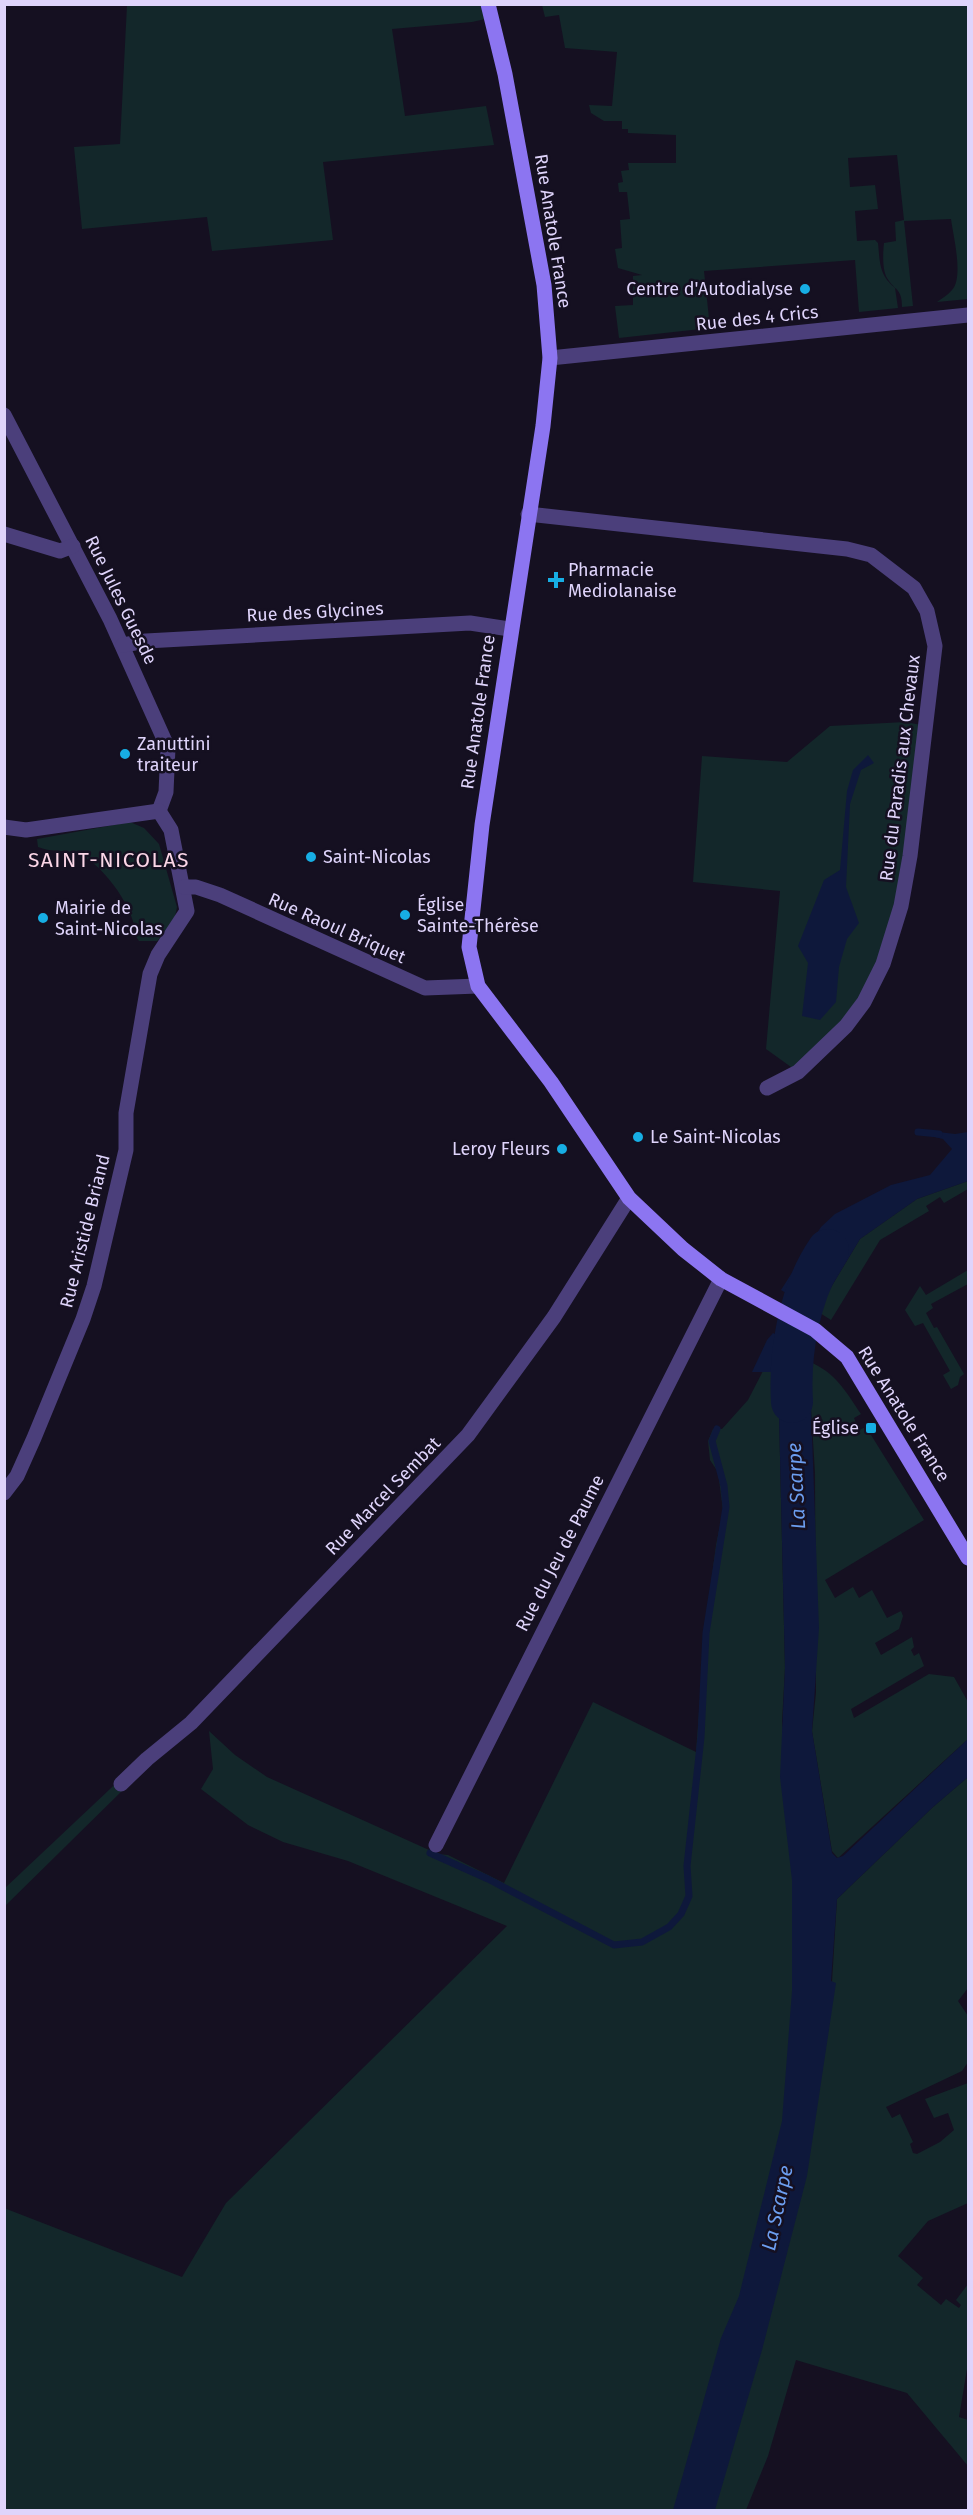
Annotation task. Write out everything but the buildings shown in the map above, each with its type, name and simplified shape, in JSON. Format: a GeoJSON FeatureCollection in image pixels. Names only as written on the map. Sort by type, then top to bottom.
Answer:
{"type":"FeatureCollection","features":[{"type":"Feature","properties":{"kind":"main road","name":"Rue Anatole France"},"geometry":{"type":"LineString","coordinates":[[488,4],[505,74],[544,285],[550,358],[543,426],[510,629],[482,825],[469,947],[478,986],[551,1082],[629,1198],[683,1249],[721,1280],[815,1330],[828,1339],[853,1364],[969,1558]]}},
{"type":"Feature","properties":{"kind":"street","name":"Rue des 4 Crics"},"geometry":{"type":"LineString","coordinates":[[550,358],[969,315]]}},
{"type":"Feature","properties":{"kind":"street","name":"Rue Jules Guesde"},"geometry":{"type":"LineString","coordinates":[[4,416],[123,645],[168,748],[166,792],[159,811]]}},
{"type":"Feature","properties":{"kind":"street","name":"Rue du Paradis aux Chevaux"},"geometry":{"type":"LineString","coordinates":[[528,514],[847,549],[871,555],[895,571],[914,588],[927,611],[935,646],[927,726],[910,856],[900,906],[882,964],[864,1002],[846,1026],[798,1072],[767,1088]]}},
{"type":"Feature","properties":{"kind":"street"},"geometry":{"type":"LineString","coordinates":[[4,534],[60,551],[73,546]]}},
{"type":"Feature","properties":{"kind":"street","name":"Rue des Glycines"},"geometry":{"type":"LineString","coordinates":[[123,645],[146,641],[470,623],[510,629]]}},
{"type":"Feature","properties":{"kind":"street"},"geometry":{"type":"LineString","coordinates":[[4,827],[26,830],[159,811]]}},
{"type":"Feature","properties":{"kind":"street","name":"Rue Aristide Briand"},"geometry":{"type":"LineString","coordinates":[[4,1493],[17,1476],[34,1437],[83,1319],[94,1286],[126,1150],[126,1113],[145,999],[158,955],[187,912],[184,887],[171,830],[159,811]]}},
{"type":"Feature","properties":{"kind":"street","name":"Rue Raoul Briquet"},"geometry":{"type":"LineString","coordinates":[[184,887],[196,887],[220,895],[425,988],[478,986]]}},
{"type":"Feature","properties":{"kind":"street","name":"Rue Marcel Sembat"},"geometry":{"type":"LineString","coordinates":[[121,1784],[191,1723],[468,1435],[554,1317],[629,1198]]}},
{"type":"Feature","properties":{"kind":"street","name":"Rue du Jeu de Paume"},"geometry":{"type":"LineString","coordinates":[[436,1845],[721,1280]]}},
{"type":"Feature","properties":{"kind":"green space"},"geometry":{"type":"Polygon","coordinates":[[[127,5],[488,5],[490,18],[472,22],[392,29],[405,116],[486,106],[494,145],[323,162],[333,240],[212,251],[207,217],[82,229],[74,147],[120,144],[127,5]]]}},
{"type":"Feature","properties":{"kind":"green space"},"geometry":{"type":"Polygon","coordinates":[[[542,5],[968,5],[968,299],[937,302],[952,290],[957,276],[957,256],[951,219],[904,221],[913,306],[902,307],[902,301],[895,288],[898,308],[859,312],[855,260],[704,271],[710,328],[619,338],[615,306],[633,305],[633,276],[642,275],[618,268],[615,249],[622,248],[620,220],[630,219],[627,192],[619,192],[618,183],[623,182],[621,171],[629,170],[628,163],[676,163],[676,135],[628,133],[628,129],[622,129],[622,121],[604,121],[591,113],[589,105],[612,106],[617,52],[565,48],[559,15],[545,17],[542,5]],[[897,155],[848,158],[850,187],[875,185],[878,209],[855,211],[857,241],[875,240],[878,243],[881,268],[886,278],[894,288],[885,274],[884,243],[896,241],[895,222],[904,220],[897,155]]]}},
{"type":"Feature","properties":{"kind":"green space"},"geometry":{"type":"Polygon","coordinates":[[[905,722],[927,726],[910,856],[864,1002],[798,1072],[766,1049],[780,891],[693,882],[702,756],[787,762],[830,726],[905,722]]]}},
{"type":"Feature","properties":{"kind":"green space"},"geometry":{"type":"Polygon","coordinates":[[[130,822],[144,828],[159,844],[177,907],[173,926],[157,941],[139,941],[124,900],[96,865],[76,853],[38,847],[37,839],[130,822]]]}},
{"type":"Feature","properties":{"kind":"green space"},"geometry":{"type":"Polygon","coordinates":[[[968,1181],[968,1189],[944,1203],[940,1197],[926,1206],[929,1211],[880,1240],[831,1320],[820,1313],[824,1299],[860,1239],[917,1199],[968,1181]]]}},
{"type":"Feature","properties":{"kind":"green space"},"geometry":{"type":"Polygon","coordinates":[[[968,1270],[968,1284],[931,1304],[933,1308],[926,1313],[934,1328],[937,1327],[964,1374],[960,1377],[958,1385],[951,1389],[943,1375],[950,1371],[923,1323],[915,1326],[905,1310],[920,1286],[926,1295],[968,1270]]]}},
{"type":"Feature","properties":{"kind":"green space"},"geometry":{"type":"Polygon","coordinates":[[[808,1361],[833,1376],[844,1389],[861,1414],[854,1418],[859,1430],[866,1427],[924,1520],[825,1580],[835,1598],[853,1587],[859,1598],[872,1590],[887,1618],[901,1611],[903,1616],[899,1629],[875,1643],[881,1655],[912,1637],[914,1647],[911,1650],[914,1656],[919,1653],[924,1666],[851,1709],[854,1718],[929,1674],[954,1677],[968,1702],[968,1739],[838,1858],[832,1851],[812,1731],[816,1693],[815,1473],[808,1361]]]}},
{"type":"Feature","properties":{"kind":"green space"},"geometry":{"type":"Polygon","coordinates":[[[763,1371],[778,1372],[785,1668],[782,1722],[811,1982],[832,1982],[837,1899],[933,1807],[968,1777],[968,1988],[958,2001],[968,2016],[968,2062],[962,2071],[886,2107],[892,2118],[900,2114],[913,2142],[910,2144],[913,2153],[917,2154],[940,2142],[954,2130],[948,2113],[934,2118],[925,2099],[968,2083],[968,2203],[928,2221],[898,2256],[923,2278],[917,2285],[941,2305],[946,2299],[959,2308],[961,2305],[956,2300],[968,2284],[968,2363],[959,2417],[968,2420],[968,2466],[907,2393],[796,2360],[768,2456],[746,2510],[5,2510],[4,2208],[182,2277],[226,2203],[507,1926],[348,1861],[283,1842],[248,1825],[201,1789],[213,1769],[209,1731],[235,1755],[267,1777],[438,1854],[448,1855],[504,1883],[593,1702],[696,1752],[705,1629],[723,1511],[718,1472],[710,1460],[708,1441],[713,1429],[722,1429],[748,1400],[763,1371]]]}},
{"type":"Feature","properties":{"kind":"green space"},"geometry":{"type":"Polygon","coordinates":[[[127,1773],[129,1784],[5,1906],[5,1888],[127,1773]]]}},
{"type":"Feature","properties":{"kind":"water"},"geometry":{"type":"Polygon","coordinates":[[[868,755],[874,763],[861,770],[850,804],[846,887],[859,923],[847,939],[839,967],[836,1002],[820,1020],[802,1016],[808,963],[798,946],[824,880],[840,870],[847,791],[853,770],[868,755]]]}},
{"type":"Feature","properties":{"kind":"water"},"geometry":{"type":"Polygon","coordinates":[[[930,1131],[955,1134],[968,1132],[968,1181],[917,1199],[860,1239],[824,1299],[820,1313],[781,1290],[821,1227],[835,1214],[891,1185],[930,1175],[952,1149],[943,1139],[930,1136],[930,1131]]]}},
{"type":"Feature","properties":{"kind":"water"},"geometry":{"type":"Polygon","coordinates":[[[773,1333],[809,1353],[819,1628],[812,1731],[832,1853],[837,1858],[843,1856],[968,1739],[968,1777],[933,1807],[837,1899],[831,1981],[836,1983],[807,2176],[762,2350],[715,2510],[673,2510],[721,2338],[739,2296],[782,2121],[792,1991],[792,1880],[780,1777],[785,1668],[778,1372],[752,1372],[767,1340],[773,1333]]]}},
{"type":"Feature","properties":{"kind":"waterway"},"geometry":{"type":"LineString","coordinates":[[918,1132],[939,1134]]}},
{"type":"Feature","properties":{"kind":"waterway","name":"La Scarpe"},"geometry":{"type":"LineString","coordinates":[[792,1402],[792,1363],[798,1323],[810,1285],[828,1250]]}},
{"type":"Feature","properties":{"kind":"waterway"},"geometry":{"type":"LineString","coordinates":[[430,1853],[488,1879],[614,1945],[642,1942],[669,1927],[681,1914],[689,1896],[687,1866],[701,1737],[706,1633],[726,1507],[724,1486],[712,1441],[717,1429]]}},
{"type":"Feature","properties":{"kind":"place","name":"Centre d'Autodialyse"},"geometry":{"type":"Point","coordinates":[805,289]}},
{"type":"Feature","properties":{"kind":"place","name":"Pharmacie Mediolanaise"},"geometry":{"type":"Point","coordinates":[556,580]}},
{"type":"Feature","properties":{"kind":"place","name":"Zanuttini traiteur"},"geometry":{"type":"Point","coordinates":[125,754]}},
{"type":"Feature","properties":{"kind":"place","name":"Saint-Nicolas"},"geometry":{"type":"Point","coordinates":[311,857]}},
{"type":"Feature","properties":{"kind":"place","name":"Église Sainte-Thérèse"},"geometry":{"type":"Point","coordinates":[405,915]}},
{"type":"Feature","properties":{"kind":"place","name":"Mairie de Saint-Nicolas"},"geometry":{"type":"Point","coordinates":[43,918]}},
{"type":"Feature","properties":{"kind":"place","name":"Le Saint-Nicolas"},"geometry":{"type":"Point","coordinates":[638,1137]}},
{"type":"Feature","properties":{"kind":"place","name":"Leroy Fleurs"},"geometry":{"type":"Point","coordinates":[562,1149]}},
{"type":"Feature","properties":{"kind":"place","name":"Église"},"geometry":{"type":"Point","coordinates":[871,1428]}},
{"type":"Feature","properties":{"kind":"district","name":"SAINT-NICOLAS"},"geometry":{"type":"Point","coordinates":[109,860]}}]}
